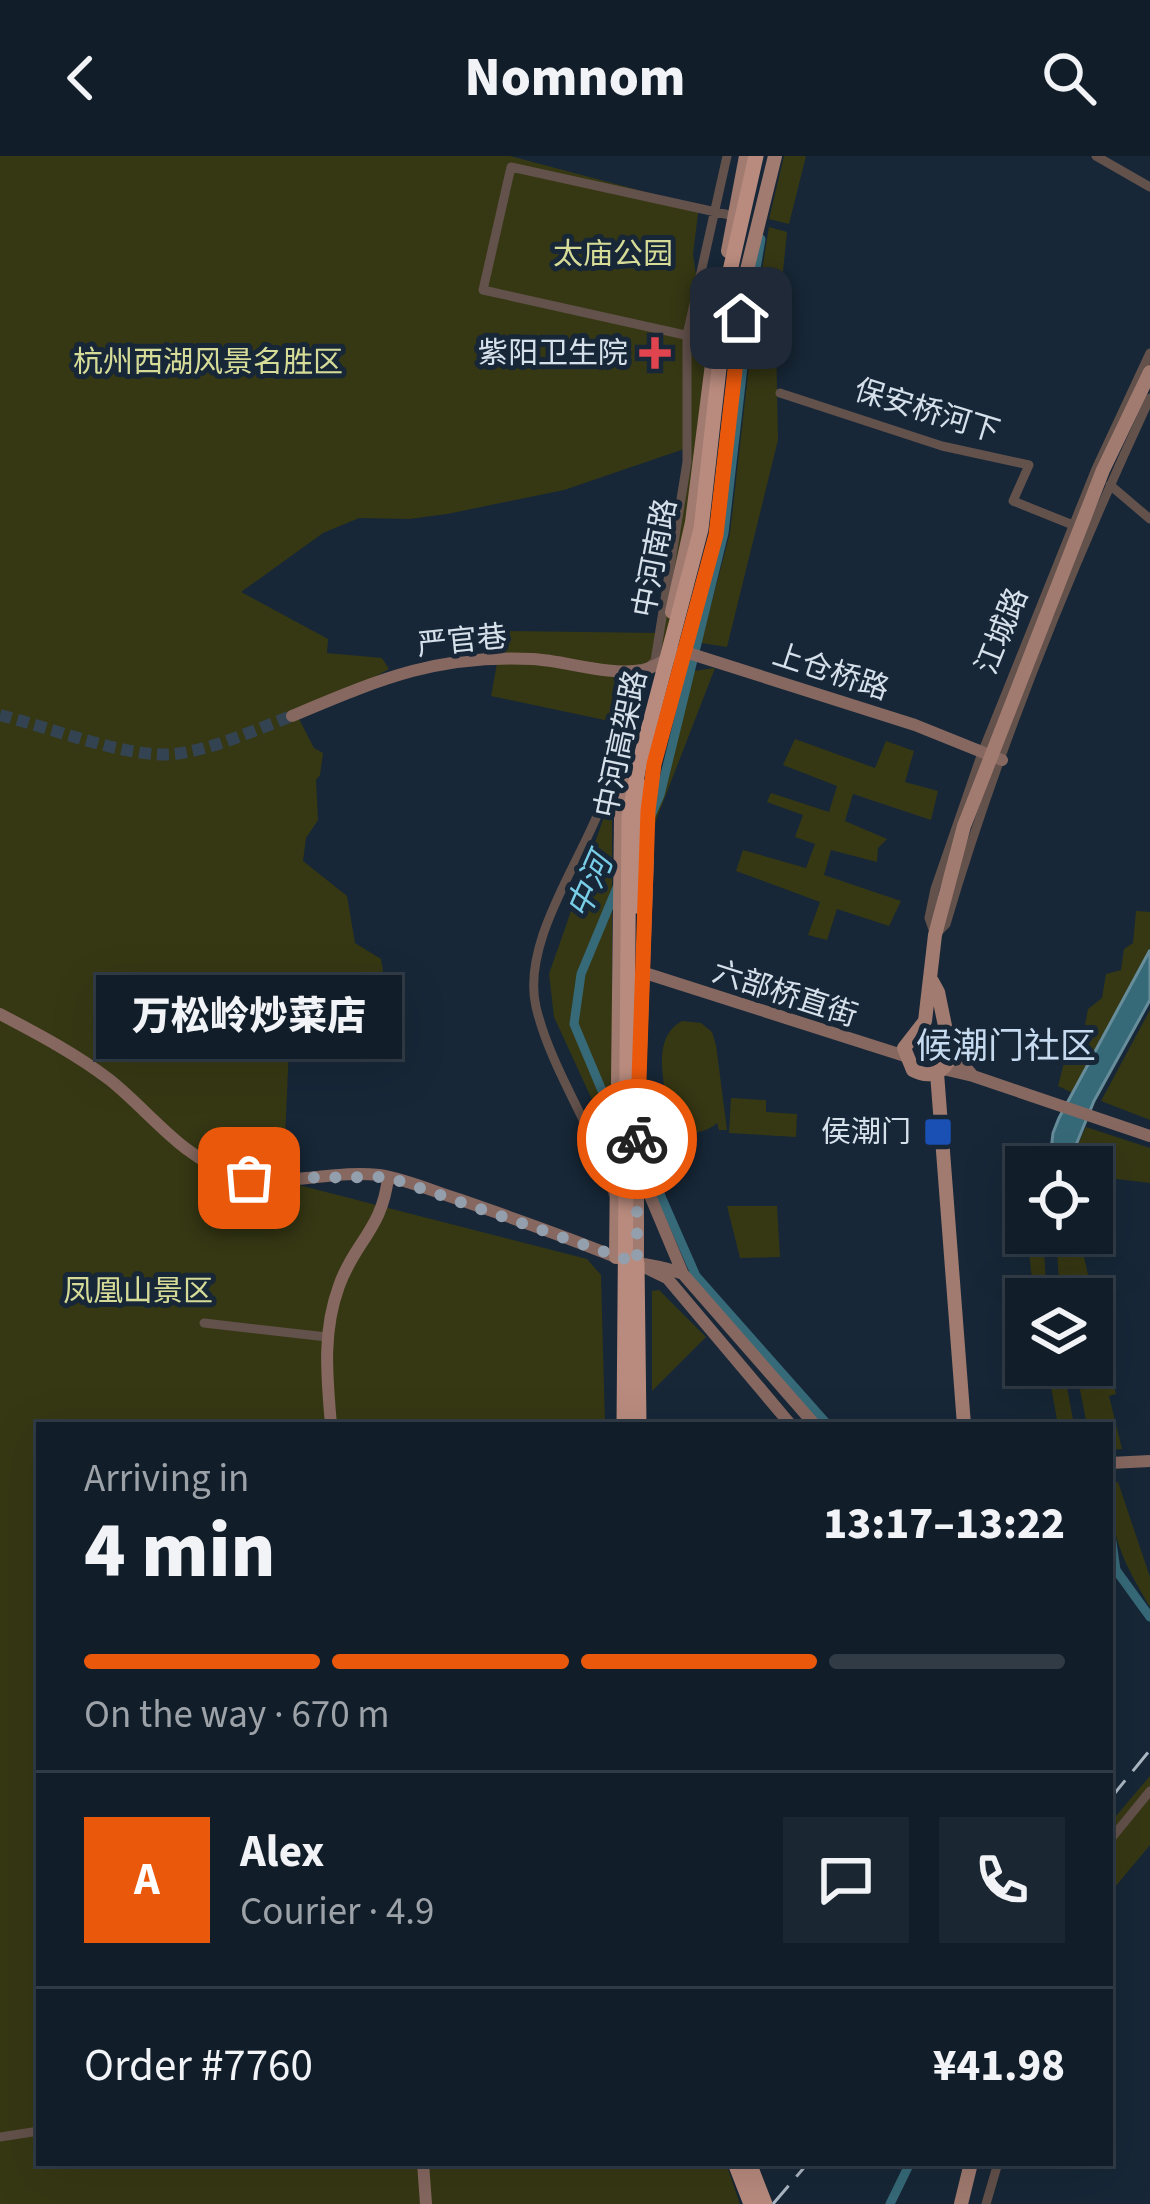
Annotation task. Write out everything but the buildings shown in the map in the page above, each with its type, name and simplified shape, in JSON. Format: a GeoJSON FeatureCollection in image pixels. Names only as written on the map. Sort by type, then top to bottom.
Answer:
{"type":"FeatureCollection","features":[{"type":"Feature","properties":{"kind":"highway","name":"中河高架路"},"geometry":{"type":"LineString","coordinates":[[625,1422],[629,817],[701,529],[730,272],[756,156]]}},
{"type":"Feature","properties":{"kind":"highway","name":"中河高架路"},"geometry":{"type":"LineString","coordinates":[[625,1422],[640,815],[648,764],[710,530],[740,271],[770,156]]}},
{"type":"Feature","properties":{"kind":"highway"},"geometry":{"type":"LineString","coordinates":[[616,1257],[625,1422]]}},
{"type":"Feature","properties":{"kind":"highway"},"geometry":{"type":"LineString","coordinates":[[625,1422],[638,1360],[637,1263]]}},
{"type":"Feature","properties":{"kind":"highway"},"geometry":{"type":"LineString","coordinates":[[735,2166],[749,2200]]}},
{"type":"Feature","properties":{"kind":"highway"},"geometry":{"type":"LineString","coordinates":[[750,2166],[765,2204]]}},
{"type":"Feature","properties":{"kind":"main road","name":"中河南路"},"geometry":{"type":"LineString","coordinates":[[616,1257],[621,818],[692,522],[712,341],[746,156]]}},
{"type":"Feature","properties":{"kind":"main road","name":"中河南路"},"geometry":{"type":"LineString","coordinates":[[637,1263],[637,1128],[648,974],[648,812],[654,764],[691,654],[716,535],[746,274],[770,156]]}},
{"type":"Feature","properties":{"kind":"main road","name":"江城路"},"geometry":{"type":"LineString","coordinates":[[904,1056],[907,1041],[925,1021],[935,935],[957,846],[1102,470],[1150,372]]}},
{"type":"Feature","properties":{"kind":"main road","name":"江城路"},"geometry":{"type":"LineString","coordinates":[[932,981],[949,1045]]}},
{"type":"Feature","properties":{"kind":"main road"},"geometry":{"type":"LineString","coordinates":[[918,1030],[938,1030],[949,1045],[940,1071],[964,1422]]}},
{"type":"Feature","properties":{"kind":"main road"},"geometry":{"type":"LineString","coordinates":[[904,1056],[920,1074],[940,1071]]}},
{"type":"Feature","properties":{"kind":"main road"},"geometry":{"type":"LineString","coordinates":[[961,2204],[970,2166]]}},
{"type":"Feature","properties":{"kind":"street"},"geometry":{"type":"LineString","coordinates":[[616,1205],[601,1152],[542,1024],[533,978],[540,941],[618,760],[645,670],[655,661],[687,462],[687,335],[727,156]]}},
{"type":"Feature","properties":{"kind":"street"},"geometry":{"type":"LineString","coordinates":[[1096,156],[1150,187]]}},
{"type":"Feature","properties":{"kind":"street"},"geometry":{"type":"LineString","coordinates":[[712,341],[483,290],[511,167],[734,216]]}},
{"type":"Feature","properties":{"kind":"street","name":"江城路"},"geometry":{"type":"LineString","coordinates":[[992,756],[1073,526],[1150,353]]}},
{"type":"Feature","properties":{"kind":"street","name":"保安桥河下"},"geometry":{"type":"LineString","coordinates":[[780,393],[942,446],[1029,465],[1013,501],[1073,526]]}},
{"type":"Feature","properties":{"kind":"street","name":"江城路"},"geometry":{"type":"LineString","coordinates":[[992,756],[1150,398]]}},
{"type":"Feature","properties":{"kind":"street"},"geometry":{"type":"LineString","coordinates":[[1110,485],[1150,519]]}},
{"type":"Feature","properties":{"kind":"street"},"geometry":{"type":"LineString","coordinates":[[645,670],[691,654]]}},
{"type":"Feature","properties":{"kind":"street","name":"上仓桥路"},"geometry":{"type":"LineString","coordinates":[[691,654],[915,725],[992,756]]}},
{"type":"Feature","properties":{"kind":"street","name":"严官巷"},"geometry":{"type":"LineString","coordinates":[[292,716],[379,679],[437,662],[528,659],[645,670]]}},
{"type":"Feature","properties":{"kind":"street","name":"六部桥直街"},"geometry":{"type":"LineString","coordinates":[[648,974],[904,1056]]}},
{"type":"Feature","properties":{"kind":"street"},"geometry":{"type":"LineString","coordinates":[[0,1014],[88,1064],[183,1146],[220,1169],[262,1180],[388,1177],[535,1225],[667,1278],[788,1422]]}},
{"type":"Feature","properties":{"kind":"street"},"geometry":{"type":"LineString","coordinates":[[949,1045],[973,1076]]}},
{"type":"Feature","properties":{"kind":"street"},"geometry":{"type":"LineString","coordinates":[[940,1071],[973,1076],[1150,1136]]}},
{"type":"Feature","properties":{"kind":"street","name":"中河南路"},"geometry":{"type":"LineString","coordinates":[[637,1163],[683,1274],[812,1422]]}},
{"type":"Feature","properties":{"kind":"street"},"geometry":{"type":"LineString","coordinates":[[331,1422],[327,1337],[339,1284],[380,1218],[388,1177]]}},
{"type":"Feature","properties":{"kind":"street"},"geometry":{"type":"LineString","coordinates":[[637,1263],[653,1262],[683,1274]]}},
{"type":"Feature","properties":{"kind":"street"},"geometry":{"type":"LineString","coordinates":[[204,1323],[327,1337]]}},
{"type":"Feature","properties":{"kind":"street"},"geometry":{"type":"LineString","coordinates":[[1113,1463],[1150,1461]]}},
{"type":"Feature","properties":{"kind":"street"},"geometry":{"type":"LineString","coordinates":[[1113,1836],[1150,1790]]}},
{"type":"Feature","properties":{"kind":"street"},"geometry":{"type":"LineString","coordinates":[[0,2137],[36,2131]]}},
{"type":"Feature","properties":{"kind":"street"},"geometry":{"type":"LineString","coordinates":[[422,2166],[426,2204]]}},
{"type":"Feature","properties":{"kind":"street"},"geometry":{"type":"LineString","coordinates":[[986,2204],[997,2166]]}},
{"type":"Feature","properties":{"kind":"green space","name":"杭州西湖风景名胜区"},"geometry":{"type":"Polygon","coordinates":[[[0,156],[510,156],[699,206],[693,254],[706,345],[711,346],[692,522],[662,658],[655,657],[628,725],[491,696],[503,631],[659,633],[687,448],[564,490],[447,514],[359,518],[323,533],[241,592],[328,639],[327,653],[382,658],[389,669],[299,719],[314,748],[323,753],[316,780],[318,820],[306,838],[303,861],[347,896],[355,943],[381,959],[383,971],[337,1047],[289,1049],[283,1181],[587,1259],[601,1275],[605,1422],[36,1422],[36,2166],[727,2166],[740,2204],[0,2204],[0,156]]]}},
{"type":"Feature","properties":{"kind":"green space"},"geometry":{"type":"Polygon","coordinates":[[[784,156],[806,156],[789,224],[769,219],[784,156]]]}},
{"type":"Feature","properties":{"kind":"green space"},"geometry":{"type":"Polygon","coordinates":[[[769,227],[787,232],[776,339],[778,440],[727,647],[701,643],[730,533],[769,227]]]}},
{"type":"Feature","properties":{"kind":"green space"},"geometry":{"type":"Polygon","coordinates":[[[715,668],[653,828],[687,686],[693,671],[715,668]]]}},
{"type":"Feature","properties":{"kind":"green space"},"geometry":{"type":"Polygon","coordinates":[[[795,739],[875,768],[886,741],[914,751],[905,782],[938,791],[931,820],[853,794],[845,821],[887,839],[878,848],[877,862],[831,850],[824,875],[901,901],[889,926],[837,909],[827,940],[808,935],[820,902],[736,871],[743,850],[806,868],[815,844],[795,837],[803,815],[767,802],[771,793],[829,812],[837,786],[783,765],[795,739]]]}},
{"type":"Feature","properties":{"kind":"green space"},"geometry":{"type":"Polygon","coordinates":[[[625,757],[612,820],[612,1143],[554,1017],[549,974],[625,757]]]}},
{"type":"Feature","properties":{"kind":"green space"},"geometry":{"type":"Polygon","coordinates":[[[1136,911],[1150,912],[1150,950],[1073,1093],[1058,1086],[1071,1035],[1083,1036],[1088,1009],[1102,998],[1106,974],[1121,970],[1124,949],[1133,943],[1136,911]]]}},
{"type":"Feature","properties":{"kind":"green space"},"geometry":{"type":"Polygon","coordinates":[[[1150,1010],[1150,1120],[1101,1101],[1150,1010]]]}},
{"type":"Feature","properties":{"kind":"green space"},"geometry":{"type":"Polygon","coordinates":[[[682,1021],[701,1023],[712,1032],[727,1130],[719,1130],[717,1123],[698,1132],[686,1131],[669,1119],[663,1051],[672,1029],[682,1021]]]}},
{"type":"Feature","properties":{"kind":"green space"},"geometry":{"type":"Polygon","coordinates":[[[731,1098],[766,1100],[766,1112],[797,1114],[796,1137],[729,1133],[731,1098]]]}},
{"type":"Feature","properties":{"kind":"green space"},"geometry":{"type":"Polygon","coordinates":[[[1086,1127],[1150,1148],[1150,1183],[1113,1179],[1113,1146],[1077,1146],[1086,1127]]]}},
{"type":"Feature","properties":{"kind":"green space"},"geometry":{"type":"Polygon","coordinates":[[[727,1206],[777,1206],[780,1257],[740,1258],[727,1206]]]}},
{"type":"Feature","properties":{"kind":"green space"},"geometry":{"type":"Polygon","coordinates":[[[1029,1254],[1044,1254],[1046,1278],[1032,1278],[1029,1254]]]}},
{"type":"Feature","properties":{"kind":"green space"},"geometry":{"type":"Polygon","coordinates":[[[1057,1254],[1083,1254],[1089,1278],[1059,1278],[1057,1254]]]}},
{"type":"Feature","properties":{"kind":"green space"},"geometry":{"type":"Polygon","coordinates":[[[659,1290],[706,1337],[652,1391],[652,1291],[659,1290]]]}},
{"type":"Feature","properties":{"kind":"green space"},"geometry":{"type":"Polygon","coordinates":[[[1113,1381],[1116,1394],[1109,1396],[1122,1449],[1113,1450],[1113,1422],[1086,1422],[1079,1386],[1113,1386],[1113,1381]]]}},
{"type":"Feature","properties":{"kind":"green space"},"geometry":{"type":"Polygon","coordinates":[[[1051,1386],[1067,1386],[1073,1422],[1057,1422],[1051,1386]]]}},
{"type":"Feature","properties":{"kind":"green space"},"geometry":{"type":"Polygon","coordinates":[[[1113,1482],[1118,1482],[1150,1577],[1150,1607],[1120,1548],[1113,1522],[1113,1482]]]}},
{"type":"Feature","properties":{"kind":"green space"},"geometry":{"type":"Polygon","coordinates":[[[1150,1776],[1150,1845],[1113,1889],[1113,1819],[1150,1776]]]}},
{"type":"Feature","properties":{"kind":"water"},"geometry":{"type":"Polygon","coordinates":[[[1150,950],[1150,1000],[1094,1101],[1076,1146],[1051,1146],[1059,1118],[1150,950]]]}},
{"type":"Feature","properties":{"kind":"waterway","name":"中河"},"geometry":{"type":"LineString","coordinates":[[646,827],[660,795],[724,533],[761,239]]}},
{"type":"Feature","properties":{"kind":"waterway","name":"中河"},"geometry":{"type":"LineString","coordinates":[[617,1107],[603,1093],[574,1024],[581,974],[618,885]]}},
{"type":"Feature","properties":{"kind":"waterway","name":"中河"},"geometry":{"type":"LineString","coordinates":[[636,1128],[645,1138],[646,1162],[696,1276],[825,1422]]}},
{"type":"Feature","properties":{"kind":"waterway"},"geometry":{"type":"LineString","coordinates":[[1113,1550],[1116,1570],[1150,1617]]}},
{"type":"Feature","properties":{"kind":"waterway","name":"中河"},"geometry":{"type":"LineString","coordinates":[[890,2204],[909,2166]]}},
{"type":"Feature","properties":{"kind":"tunnel"},"geometry":{"type":"LineString","coordinates":[[0,715],[112,747],[156,754],[205,748],[292,716]]}},
{"type":"Feature","properties":{"kind":"railway"},"geometry":{"type":"LineString","coordinates":[[1113,1795],[1150,1750]]}},
{"type":"Feature","properties":{"kind":"railway"},"geometry":{"type":"LineString","coordinates":[[773,2204],[805,2166]]}},
{"type":"Feature","properties":{"kind":"way so far"},"geometry":{"type":"LineString","coordinates":[[249,1178],[388,1177],[637,1263],[637,1139]]}},
{"type":"Feature","properties":{"kind":"place","name":"紫阳卫生院"},"geometry":{"type":"Point","coordinates":[655,353]}},
{"type":"Feature","properties":{"kind":"place","name":"侯潮门"},"geometry":{"type":"Point","coordinates":[938,1132]}},
{"type":"Feature","properties":{"kind":"place","name":"万松岭炒菜店"},"geometry":{"type":"Point","coordinates":[249,1178]}},
{"type":"Feature","properties":{"kind":"district","name":"候潮门社区"},"geometry":{"type":"Point","coordinates":[1006,1046]}},
{"type":"Feature","properties":{"kind":"route"},"geometry":{"type":"LineString","coordinates":[[637,1139],[648,811],[654,764],[716,535],[741,318]]}},
{"type":"Feature","properties":{"kind":"park label","name":"太庙公园"},"geometry":{"type":"Point","coordinates":[613,254]}},
{"type":"Feature","properties":{"kind":"park label","name":"凤凰山景区"},"geometry":{"type":"Point","coordinates":[138,1291]}}]}
